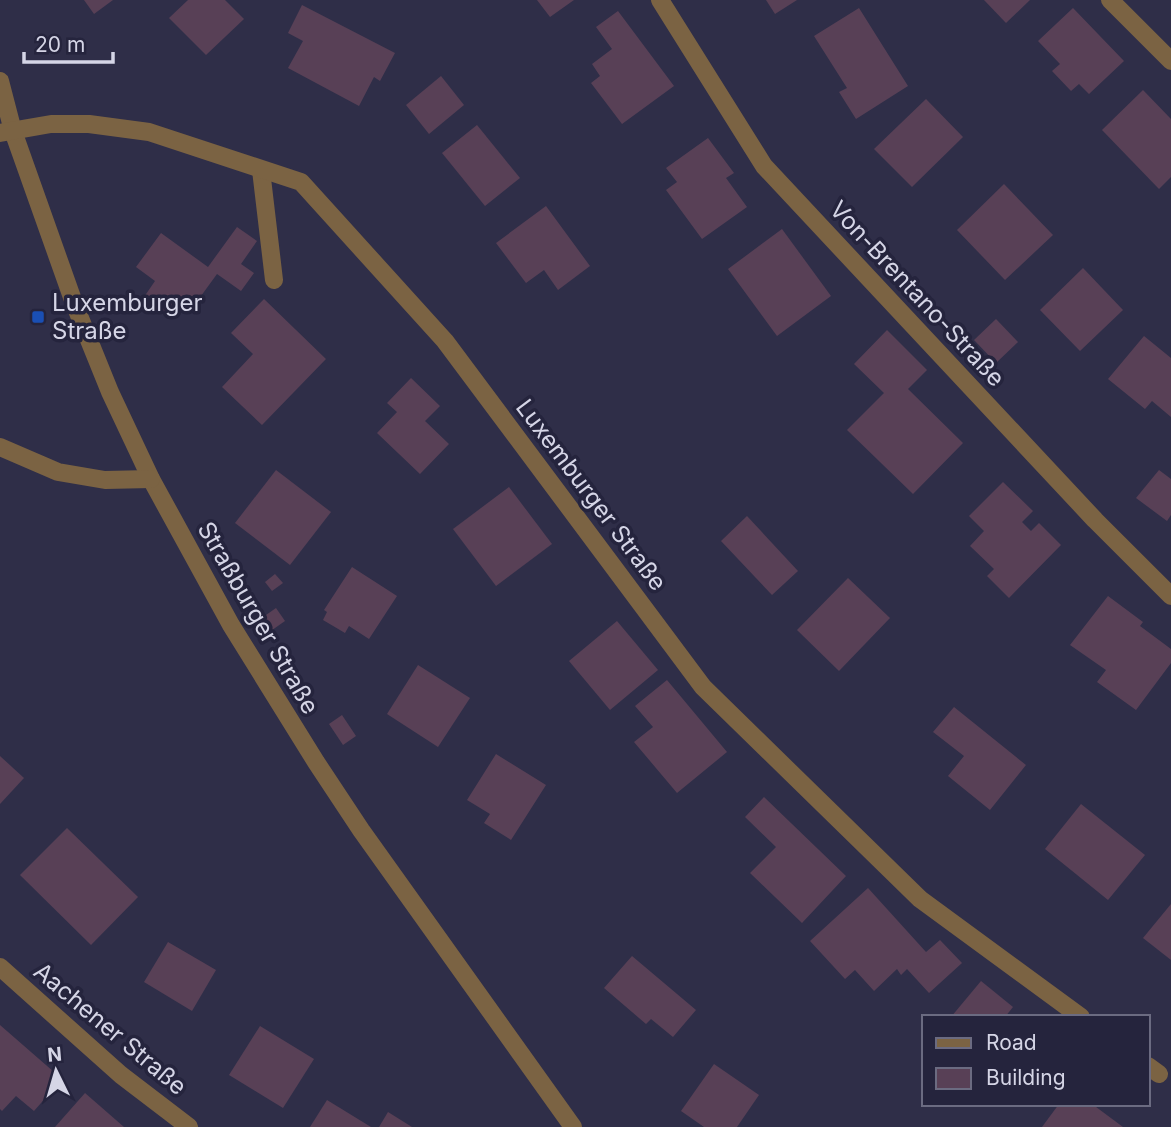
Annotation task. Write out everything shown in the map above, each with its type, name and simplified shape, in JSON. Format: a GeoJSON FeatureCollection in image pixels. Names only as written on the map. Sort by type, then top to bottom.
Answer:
{"type":"FeatureCollection","features":[{"type":"Feature","properties":{"kind":"street","name":"Von-Brentano-Straße"},"geometry":{"type":"LineString","coordinates":[[660,0],[764,166],[1095,520],[1171,596]]}},
{"type":"Feature","properties":{"kind":"street"},"geometry":{"type":"LineString","coordinates":[[1110,0],[1171,61]]}},
{"type":"Feature","properties":{"kind":"street","name":"Straßburger Straße"},"geometry":{"type":"LineString","coordinates":[[0,81],[6,132],[110,392],[151,479],[231,625],[316,762],[361,830],[573,1127]]}},
{"type":"Feature","properties":{"kind":"street","name":"Luxemburger Straße"},"geometry":{"type":"LineString","coordinates":[[6,132],[51,124],[89,124],[149,132],[301,182],[445,341],[703,687],[920,899],[1078,1015]]}},
{"type":"Feature","properties":{"kind":"street"},"geometry":{"type":"LineString","coordinates":[[261,170],[274,280]]}},
{"type":"Feature","properties":{"kind":"street"},"geometry":{"type":"LineString","coordinates":[[0,447],[58,472],[105,480],[151,479]]}},
{"type":"Feature","properties":{"kind":"street","name":"Aachener Straße"},"geometry":{"type":"LineString","coordinates":[[0,967],[121,1075],[189,1127]]}},
{"type":"Feature","properties":{"kind":"building"},"geometry":{"type":"Polygon","coordinates":[[[84,0],[113,0],[94,14],[84,0]]]}},
{"type":"Feature","properties":{"kind":"building"},"geometry":{"type":"Polygon","coordinates":[[[188,0],[225,0],[244,19],[206,55],[169,18],[188,0]]]}},
{"type":"Feature","properties":{"kind":"building"},"geometry":{"type":"Polygon","coordinates":[[[537,0],[574,0],[550,17],[537,0]]]}},
{"type":"Feature","properties":{"kind":"building"},"geometry":{"type":"Polygon","coordinates":[[[766,0],[797,0],[775,14],[766,0]]]}},
{"type":"Feature","properties":{"kind":"building"},"geometry":{"type":"Polygon","coordinates":[[[984,0],[1030,0],[1006,23],[984,0]]]}},
{"type":"Feature","properties":{"kind":"building"},"geometry":{"type":"Polygon","coordinates":[[[302,5],[395,53],[380,81],[374,77],[359,106],[288,68],[303,41],[288,33],[302,5]]]}},
{"type":"Feature","properties":{"kind":"building"},"geometry":{"type":"Polygon","coordinates":[[[859,8],[908,86],[856,119],[839,92],[847,88],[814,36],[859,8]]]}},
{"type":"Feature","properties":{"kind":"building"},"geometry":{"type":"Polygon","coordinates":[[[1073,8],[1124,61],[1089,94],[1079,84],[1071,91],[1052,71],[1060,64],[1038,41],[1073,8]]]}},
{"type":"Feature","properties":{"kind":"building"},"geometry":{"type":"Polygon","coordinates":[[[618,11],[674,86],[622,124],[591,83],[600,76],[592,64],[612,49],[596,27],[618,11]]]}},
{"type":"Feature","properties":{"kind":"building"},"geometry":{"type":"Polygon","coordinates":[[[441,76],[464,105],[429,134],[406,105],[441,76]]]}},
{"type":"Feature","properties":{"kind":"building"},"geometry":{"type":"Polygon","coordinates":[[[1143,90],[1171,119],[1171,177],[1159,189],[1102,130],[1143,90]]]}},
{"type":"Feature","properties":{"kind":"building"},"geometry":{"type":"Polygon","coordinates":[[[926,99],[963,137],[912,187],[874,149],[926,99]]]}},
{"type":"Feature","properties":{"kind":"building"},"geometry":{"type":"Polygon","coordinates":[[[477,125],[520,178],[485,206],[442,153],[477,125]]]}},
{"type":"Feature","properties":{"kind":"building"},"geometry":{"type":"Polygon","coordinates":[[[708,138],[734,173],[726,178],[747,207],[702,239],[666,190],[677,182],[666,168],[708,138]]]}},
{"type":"Feature","properties":{"kind":"building"},"geometry":{"type":"Polygon","coordinates":[[[1004,184],[1053,235],[1005,280],[957,230],[1004,184]]]}},
{"type":"Feature","properties":{"kind":"building"},"geometry":{"type":"Polygon","coordinates":[[[546,206],[590,266],[558,290],[544,270],[526,283],[496,243],[546,206]]]}},
{"type":"Feature","properties":{"kind":"building"},"geometry":{"type":"Polygon","coordinates":[[[237,227],[257,241],[241,264],[254,273],[241,291],[217,274],[193,307],[184,301],[173,318],[144,297],[155,281],[136,267],[161,233],[208,267],[237,227]]]}},
{"type":"Feature","properties":{"kind":"building"},"geometry":{"type":"Polygon","coordinates":[[[782,229],[831,296],[777,336],[728,269],[782,229]]]}},
{"type":"Feature","properties":{"kind":"building"},"geometry":{"type":"Polygon","coordinates":[[[1083,268],[1123,310],[1080,351],[1040,310],[1083,268]]]}},
{"type":"Feature","properties":{"kind":"building"},"geometry":{"type":"Polygon","coordinates":[[[264,299],[326,359],[262,425],[222,387],[253,354],[231,333],[264,299]]]}},
{"type":"Feature","properties":{"kind":"building"},"geometry":{"type":"Polygon","coordinates":[[[996,319],[1018,342],[996,363],[974,340],[996,319]]]}},
{"type":"Feature","properties":{"kind":"building"},"geometry":{"type":"Polygon","coordinates":[[[887,330],[927,370],[908,389],[963,443],[913,494],[847,430],[884,393],[854,364],[887,330]]]}},
{"type":"Feature","properties":{"kind":"building"},"geometry":{"type":"Polygon","coordinates":[[[1144,336],[1171,358],[1171,417],[1152,401],[1145,409],[1108,379],[1144,336]]]}},
{"type":"Feature","properties":{"kind":"building"},"geometry":{"type":"Polygon","coordinates":[[[411,378],[440,406],[425,421],[449,444],[420,474],[377,433],[397,412],[387,403],[411,378]]]}},
{"type":"Feature","properties":{"kind":"building"},"geometry":{"type":"Polygon","coordinates":[[[276,470],[331,512],[290,565],[235,523],[276,470]]]}},
{"type":"Feature","properties":{"kind":"building"},"geometry":{"type":"Polygon","coordinates":[[[1159,470],[1171,479],[1171,515],[1167,521],[1136,498],[1159,470]]]}},
{"type":"Feature","properties":{"kind":"building"},"geometry":{"type":"Polygon","coordinates":[[[1003,482],[1033,511],[1022,522],[1031,531],[1039,523],[1061,545],[1009,598],[987,576],[994,569],[970,546],[984,531],[969,516],[1003,482]]]}},
{"type":"Feature","properties":{"kind":"building"},"geometry":{"type":"Polygon","coordinates":[[[509,487],[552,544],[496,586],[453,529],[509,487]]]}},
{"type":"Feature","properties":{"kind":"building"},"geometry":{"type":"Polygon","coordinates":[[[747,516],[798,571],[772,595],[721,541],[747,516]]]}},
{"type":"Feature","properties":{"kind":"building"},"geometry":{"type":"Polygon","coordinates":[[[352,567],[397,596],[369,639],[349,626],[345,633],[323,620],[327,612],[324,610],[352,567]]]}},
{"type":"Feature","properties":{"kind":"building"},"geometry":{"type":"Polygon","coordinates":[[[275,574],[283,583],[272,591],[265,582],[275,574]]]}},
{"type":"Feature","properties":{"kind":"building"},"geometry":{"type":"Polygon","coordinates":[[[848,578],[890,618],[839,671],[797,630],[848,578]]]}},
{"type":"Feature","properties":{"kind":"building"},"geometry":{"type":"Polygon","coordinates":[[[1108,596],[1143,622],[1140,626],[1171,649],[1171,663],[1136,710],[1097,682],[1106,670],[1070,645],[1108,596]]]}},
{"type":"Feature","properties":{"kind":"building"},"geometry":{"type":"Polygon","coordinates":[[[276,608],[285,621],[265,635],[256,622],[276,608]]]}},
{"type":"Feature","properties":{"kind":"building"},"geometry":{"type":"Polygon","coordinates":[[[617,621],[658,670],[610,710],[569,661],[617,621]]]}},
{"type":"Feature","properties":{"kind":"building"},"geometry":{"type":"Polygon","coordinates":[[[418,665],[470,698],[438,747],[387,714],[418,665]]]}},
{"type":"Feature","properties":{"kind":"building"},"geometry":{"type":"Polygon","coordinates":[[[667,680],[727,752],[677,793],[634,742],[653,727],[635,706],[667,680]]]}},
{"type":"Feature","properties":{"kind":"building"},"geometry":{"type":"Polygon","coordinates":[[[954,707],[1026,765],[990,810],[948,776],[964,756],[933,732],[954,707]]]}},
{"type":"Feature","properties":{"kind":"building"},"geometry":{"type":"Polygon","coordinates":[[[342,715],[356,736],[343,745],[329,724],[342,715]]]}},
{"type":"Feature","properties":{"kind":"building"},"geometry":{"type":"Polygon","coordinates":[[[496,754],[546,785],[511,840],[484,823],[490,814],[467,800],[496,754]]]}},
{"type":"Feature","properties":{"kind":"building"},"geometry":{"type":"Polygon","coordinates":[[[0,756],[24,778],[0,804],[0,756]]]}},
{"type":"Feature","properties":{"kind":"building"},"geometry":{"type":"Polygon","coordinates":[[[764,797],[846,876],[802,923],[750,873],[776,847],[745,817],[764,797]]]}},
{"type":"Feature","properties":{"kind":"building"},"geometry":{"type":"Polygon","coordinates":[[[1081,804],[1145,855],[1108,900],[1045,849],[1081,804]]]}},
{"type":"Feature","properties":{"kind":"building"},"geometry":{"type":"Polygon","coordinates":[[[67,828],[138,897],[91,945],[20,875],[67,828]]]}},
{"type":"Feature","properties":{"kind":"building"},"geometry":{"type":"Polygon","coordinates":[[[868,888],[926,952],[940,940],[962,963],[929,993],[907,969],[901,975],[897,969],[874,991],[855,970],[845,979],[810,941],[868,888]]]}},
{"type":"Feature","properties":{"kind":"building"},"geometry":{"type":"Polygon","coordinates":[[[1171,904],[1171,960],[1143,938],[1171,904]]]}},
{"type":"Feature","properties":{"kind":"building"},"geometry":{"type":"Polygon","coordinates":[[[168,942],[216,970],[192,1011],[144,982],[168,942]]]}},
{"type":"Feature","properties":{"kind":"building"},"geometry":{"type":"Polygon","coordinates":[[[632,956],[696,1010],[673,1037],[651,1019],[646,1024],[604,988],[632,956]]]}},
{"type":"Feature","properties":{"kind":"building"},"geometry":{"type":"Polygon","coordinates":[[[981,981],[1013,1007],[1007,1015],[953,1015],[981,981]]]}},
{"type":"Feature","properties":{"kind":"building"},"geometry":{"type":"Polygon","coordinates":[[[0,1025],[62,1079],[34,1111],[16,1096],[2,1111],[0,1109],[0,1025]]]}},
{"type":"Feature","properties":{"kind":"building"},"geometry":{"type":"Polygon","coordinates":[[[260,1026],[314,1059],[283,1108],[229,1075],[260,1026]]]}},
{"type":"Feature","properties":{"kind":"building"},"geometry":{"type":"Polygon","coordinates":[[[714,1064],[759,1095],[737,1127],[704,1127],[681,1111],[714,1064]]]}},
{"type":"Feature","properties":{"kind":"building"},"geometry":{"type":"Polygon","coordinates":[[[85,1093],[124,1127],[55,1127],[85,1093]]]}},
{"type":"Feature","properties":{"kind":"building"},"geometry":{"type":"Polygon","coordinates":[[[327,1100],[371,1127],[310,1127],[327,1100]]]}},
{"type":"Feature","properties":{"kind":"building"},"geometry":{"type":"Polygon","coordinates":[[[1058,1106],[1095,1106],[1123,1127],[1042,1127],[1058,1106]]]}},
{"type":"Feature","properties":{"kind":"building"},"geometry":{"type":"Polygon","coordinates":[[[388,1112],[412,1127],[379,1127],[388,1112]]]}},
{"type":"Feature","properties":{"kind":"place","name":"Luxemburger Straße"},"geometry":{"type":"Point","coordinates":[38,317]}}]}
